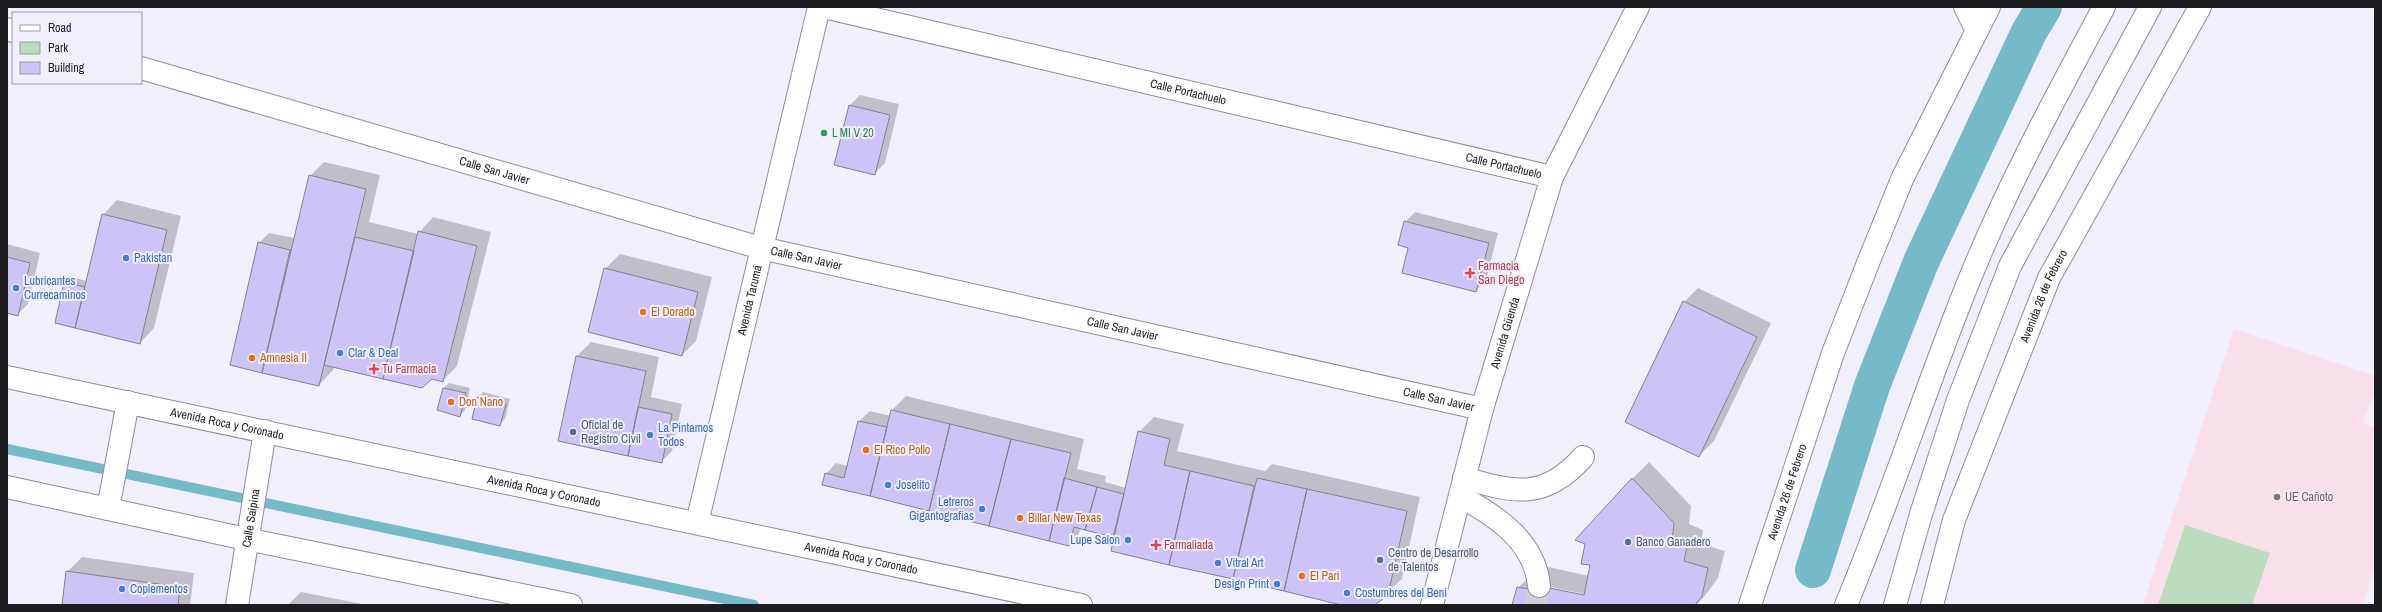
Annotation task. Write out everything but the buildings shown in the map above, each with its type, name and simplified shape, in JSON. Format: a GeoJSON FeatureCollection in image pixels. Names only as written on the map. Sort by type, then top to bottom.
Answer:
{"type":"FeatureCollection","features":[{"type":"Feature","properties":{"kind":"main road","name":"Avenida Tarumá"},"geometry":{"type":"LineString","coordinates":[[697,523],[819,7]]}},
{"type":"Feature","properties":{"kind":"main road","name":"Calle Portachuelo"},"geometry":{"type":"LineString","coordinates":[[824,7],[1552,177]]}},
{"type":"Feature","properties":{"kind":"main road","name":"Avenida Güenda"},"geometry":{"type":"LineString","coordinates":[[1432,605],[1482,409],[1552,177],[1638,7]]}},
{"type":"Feature","properties":{"kind":"main road"},"geometry":{"type":"LineString","coordinates":[[1965,7],[1976,29]]}},
{"type":"Feature","properties":{"kind":"main road","name":"Avenida 26 de Febrero"},"geometry":{"type":"LineString","coordinates":[[1750,603],[1833,353],[1852,304],[1903,178],[1976,29],[1989,7]]}},
{"type":"Feature","properties":{"kind":"main road"},"geometry":{"type":"LineString","coordinates":[[1846,605],[1881,521],[1974,271],[2026,159],[2104,7]]}},
{"type":"Feature","properties":{"kind":"main road"},"geometry":{"type":"LineString","coordinates":[[1895,605],[1921,514],[1958,400],[2010,266],[2150,7]]}},
{"type":"Feature","properties":{"kind":"main road","name":"Avenida 26 de Febrero"},"geometry":{"type":"LineString","coordinates":[[1932,605],[1954,520],[2050,278],[2200,7]]}},
{"type":"Feature","properties":{"kind":"main road","name":"Calle San Javier"},"geometry":{"type":"LineString","coordinates":[[142,68],[761,248],[1482,409]]}},
{"type":"Feature","properties":{"kind":"main road","name":"Avenida Roca y Coronado"},"geometry":{"type":"LineString","coordinates":[[7,377],[1081,605]]}},
{"type":"Feature","properties":{"kind":"main road"},"geometry":{"type":"LineString","coordinates":[[109,502],[128,402]]}},
{"type":"Feature","properties":{"kind":"main road","name":"Calle Saipina"},"geometry":{"type":"LineString","coordinates":[[237,605],[265,431]]}},
{"type":"Feature","properties":{"kind":"main road"},"geometry":{"type":"LineString","coordinates":[[1462,487],[1522,490],[1544,487],[1570,472],[1583,457]]}},
{"type":"Feature","properties":{"kind":"main road"},"geometry":{"type":"LineString","coordinates":[[7,487],[109,502],[248,532],[530,601],[571,605]]}},
{"type":"Feature","properties":{"kind":"main road"},"geometry":{"type":"LineString","coordinates":[[1462,487],[1526,546],[1538,569],[1539,586]]}},
{"type":"Feature","properties":{"kind":"shaded area","name":"UE Cañoto"},"geometry":{"type":"Polygon","coordinates":[[[2234,329],[2375,376],[2375,392],[2363,423],[2375,428],[2375,565],[2363,605],[2143,605],[2234,329]]]}},
{"type":"Feature","properties":{"kind":"green space"},"geometry":{"type":"Polygon","coordinates":[[[2185,525],[2270,553],[2252,605],[2158,605],[2185,525]]]}},
{"type":"Feature","properties":{"kind":"waterway"},"geometry":{"type":"LineString","coordinates":[[1813,570],[1872,386],[1921,262],[2029,32],[2044,7]]}},
{"type":"Feature","properties":{"kind":"waterway"},"geometry":{"type":"LineString","coordinates":[[7,449],[754,605]]}},
{"type":"Feature","properties":{"kind":"tunnel"},"geometry":{"type":"LineString","coordinates":[[1536,605],[1539,586]]}},
{"type":"Feature","properties":{"kind":"place","name":"L MI V 20"},"geometry":{"type":"Point","coordinates":[824,133]}},
{"type":"Feature","properties":{"kind":"place","name":"Pakistan"},"geometry":{"type":"Point","coordinates":[126,258]}},
{"type":"Feature","properties":{"kind":"place","name":"Farmacia San Diego"},"geometry":{"type":"Point","coordinates":[1470,273]}},
{"type":"Feature","properties":{"kind":"place","name":"Lubricantes Currecaminos"},"geometry":{"type":"Point","coordinates":[16,288]}},
{"type":"Feature","properties":{"kind":"place","name":"El Dorado"},"geometry":{"type":"Point","coordinates":[643,312]}},
{"type":"Feature","properties":{"kind":"place","name":"Clar & Deal"},"geometry":{"type":"Point","coordinates":[340,353]}},
{"type":"Feature","properties":{"kind":"place","name":"Amnesia II"},"geometry":{"type":"Point","coordinates":[252,358]}},
{"type":"Feature","properties":{"kind":"place","name":"Tu Farmacia"},"geometry":{"type":"Point","coordinates":[374,369]}},
{"type":"Feature","properties":{"kind":"place","name":"Don Nano"},"geometry":{"type":"Point","coordinates":[451,402]}},
{"type":"Feature","properties":{"kind":"place","name":"Oficial de Registro Civil"},"geometry":{"type":"Point","coordinates":[573,432]}},
{"type":"Feature","properties":{"kind":"place","name":"La Pintamos Todos"},"geometry":{"type":"Point","coordinates":[650,435]}},
{"type":"Feature","properties":{"kind":"place","name":"El Rico Pollo"},"geometry":{"type":"Point","coordinates":[866,450]}},
{"type":"Feature","properties":{"kind":"place","name":"Joselito"},"geometry":{"type":"Point","coordinates":[888,485]}},
{"type":"Feature","properties":{"kind":"place","name":"UE Cañoto"},"geometry":{"type":"Point","coordinates":[2277,497]}},
{"type":"Feature","properties":{"kind":"place","name":"Letreros Gigantografias"},"geometry":{"type":"Point","coordinates":[982,509]}},
{"type":"Feature","properties":{"kind":"place","name":"Billar New Texas"},"geometry":{"type":"Point","coordinates":[1020,518]}},
{"type":"Feature","properties":{"kind":"place","name":"Lupe Salon"},"geometry":{"type":"Point","coordinates":[1128,540]}},
{"type":"Feature","properties":{"kind":"place","name":"Banco Ganadero"},"geometry":{"type":"Point","coordinates":[1628,542]}},
{"type":"Feature","properties":{"kind":"place","name":"Farmaliada"},"geometry":{"type":"Point","coordinates":[1156,545]}},
{"type":"Feature","properties":{"kind":"place","name":"Centro de Desarrollo de Talentos"},"geometry":{"type":"Point","coordinates":[1380,560]}},
{"type":"Feature","properties":{"kind":"place","name":"Vitral Art"},"geometry":{"type":"Point","coordinates":[1218,563]}},
{"type":"Feature","properties":{"kind":"place","name":"El Pari"},"geometry":{"type":"Point","coordinates":[1302,576]}},
{"type":"Feature","properties":{"kind":"place","name":"Design Print"},"geometry":{"type":"Point","coordinates":[1277,584]}},
{"type":"Feature","properties":{"kind":"place","name":"Coplementos"},"geometry":{"type":"Point","coordinates":[122,589]}},
{"type":"Feature","properties":{"kind":"place","name":"Costumbres del Beni"},"geometry":{"type":"Point","coordinates":[1347,593]}}]}
